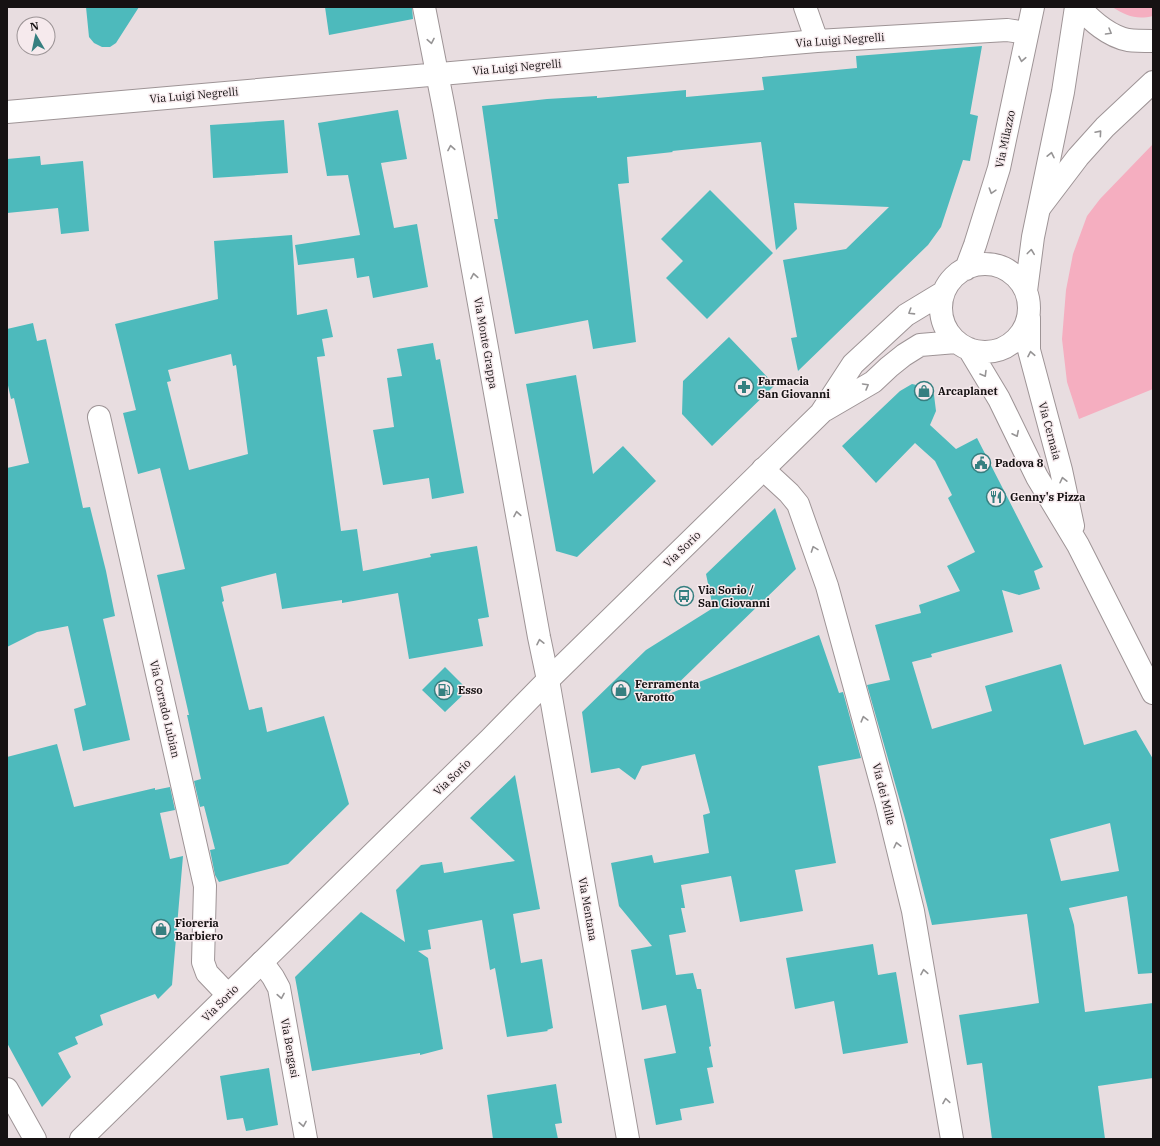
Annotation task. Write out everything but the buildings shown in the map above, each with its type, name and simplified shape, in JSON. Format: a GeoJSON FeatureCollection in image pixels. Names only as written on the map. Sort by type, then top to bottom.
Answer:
{"type":"FeatureCollection","features":[{"type":"Feature","properties":{"kind":"street","name":"Via Monte Grappa"},"geometry":{"type":"LineString","coordinates":[[424,7],[548,680]]}},
{"type":"Feature","properties":{"kind":"street"},"geometry":{"type":"LineString","coordinates":[[805,7],[817,41]]}},
{"type":"Feature","properties":{"kind":"street","name":"Via Milazzo"},"geometry":{"type":"LineString","coordinates":[[966,268],[975,245],[999,168],[1032,7]]}},
{"type":"Feature","properties":{"kind":"street"},"geometry":{"type":"LineString","coordinates":[[1078,7],[1099,26],[1111,34],[1128,40],[1153,41]]}},
{"type":"Feature","properties":{"kind":"street"},"geometry":{"type":"LineString","coordinates":[[1026,291],[1033,237],[1063,92],[1078,7]]}},
{"type":"Feature","properties":{"kind":"street","name":"Via Luigi Negrelli"},"geometry":{"type":"LineString","coordinates":[[7,112],[817,41],[1007,30],[1027,33]]}},
{"type":"Feature","properties":{"kind":"street"},"geometry":{"type":"LineString","coordinates":[[1040,207],[1078,157],[1105,127],[1153,82]]}},
{"type":"Feature","properties":{"kind":"street"},"geometry":{"type":"LineString","coordinates":[[989,264],[1001,267],[1011,272],[1020,281],[1026,291],[1029,300],[1029,317],[1023,332],[1012,343],[999,350],[984,352],[963,346],[948,332],[942,319],[941,305],[944,292],[949,282],[966,268],[989,264]]}},
{"type":"Feature","properties":{"kind":"street","name":"Via Sorio"},"geometry":{"type":"LineString","coordinates":[[81,1139],[485,745],[548,680],[821,412],[853,364],[906,315],[944,292]]}},
{"type":"Feature","properties":{"kind":"street","name":"Via Cernaia"},"geometry":{"type":"LineString","coordinates":[[1029,317],[1029,350],[1061,470],[1078,545]]}},
{"type":"Feature","properties":{"kind":"street","name":"Via Sorio"},"geometry":{"type":"LineString","coordinates":[[821,412],[873,382],[888,366],[904,354],[920,345],[963,346]]}},
{"type":"Feature","properties":{"kind":"street","name":"Via Cernaia"},"geometry":{"type":"LineString","coordinates":[[963,346],[999,399],[1036,477],[1078,545],[1092,576],[1153,693]]}},
{"type":"Feature","properties":{"kind":"street","name":"Via Corrado Lubian"},"geometry":{"type":"LineString","coordinates":[[99,417],[205,886],[203,962],[207,973],[228,995]]}},
{"type":"Feature","properties":{"kind":"street","name":"Via dei Mille"},"geometry":{"type":"LineString","coordinates":[[763,469],[789,493],[798,504],[827,586],[846,652],[886,801],[913,911],[952,1139]]}},
{"type":"Feature","properties":{"kind":"street","name":"Via Mentana"},"geometry":{"type":"LineString","coordinates":[[548,680],[628,1139]]}},
{"type":"Feature","properties":{"kind":"street","name":"Via Bengasi"},"geometry":{"type":"LineString","coordinates":[[262,962],[279,988],[306,1139]]}},
{"type":"Feature","properties":{"kind":"street"},"geometry":{"type":"LineString","coordinates":[[7,1089],[35,1139]]}},
{"type":"Feature","properties":{"kind":"shaded area"},"geometry":{"type":"Polygon","coordinates":[[[1112,7],[1153,7],[1153,16],[1142,18],[1132,16],[1122,13],[1112,7]]]}},
{"type":"Feature","properties":{"kind":"shaded area"},"geometry":{"type":"Polygon","coordinates":[[[1153,144],[1153,389],[1079,419],[1067,382],[1062,339],[1066,290],[1073,254],[1087,216],[1100,199],[1153,144]]]}},
{"type":"Feature","properties":{"kind":"place","name":"Farmacia San Giovanni"},"geometry":{"type":"Point","coordinates":[744,387]}},
{"type":"Feature","properties":{"kind":"place","name":"Arcaplanet"},"geometry":{"type":"Point","coordinates":[924,391]}},
{"type":"Feature","properties":{"kind":"place","name":"Padova 8"},"geometry":{"type":"Point","coordinates":[981,463]}},
{"type":"Feature","properties":{"kind":"place","name":"Genny's Pizza"},"geometry":{"type":"Point","coordinates":[996,497]}},
{"type":"Feature","properties":{"kind":"place","name":"Via Sorio / San Giovanni"},"geometry":{"type":"Point","coordinates":[684,596]}},
{"type":"Feature","properties":{"kind":"place","name":"Esso"},"geometry":{"type":"Point","coordinates":[444,690]}},
{"type":"Feature","properties":{"kind":"place","name":"Ferramenta Varotto"},"geometry":{"type":"Point","coordinates":[621,690]}},
{"type":"Feature","properties":{"kind":"place","name":"Fioreria Barbiero"},"geometry":{"type":"Point","coordinates":[161,929]}}]}
